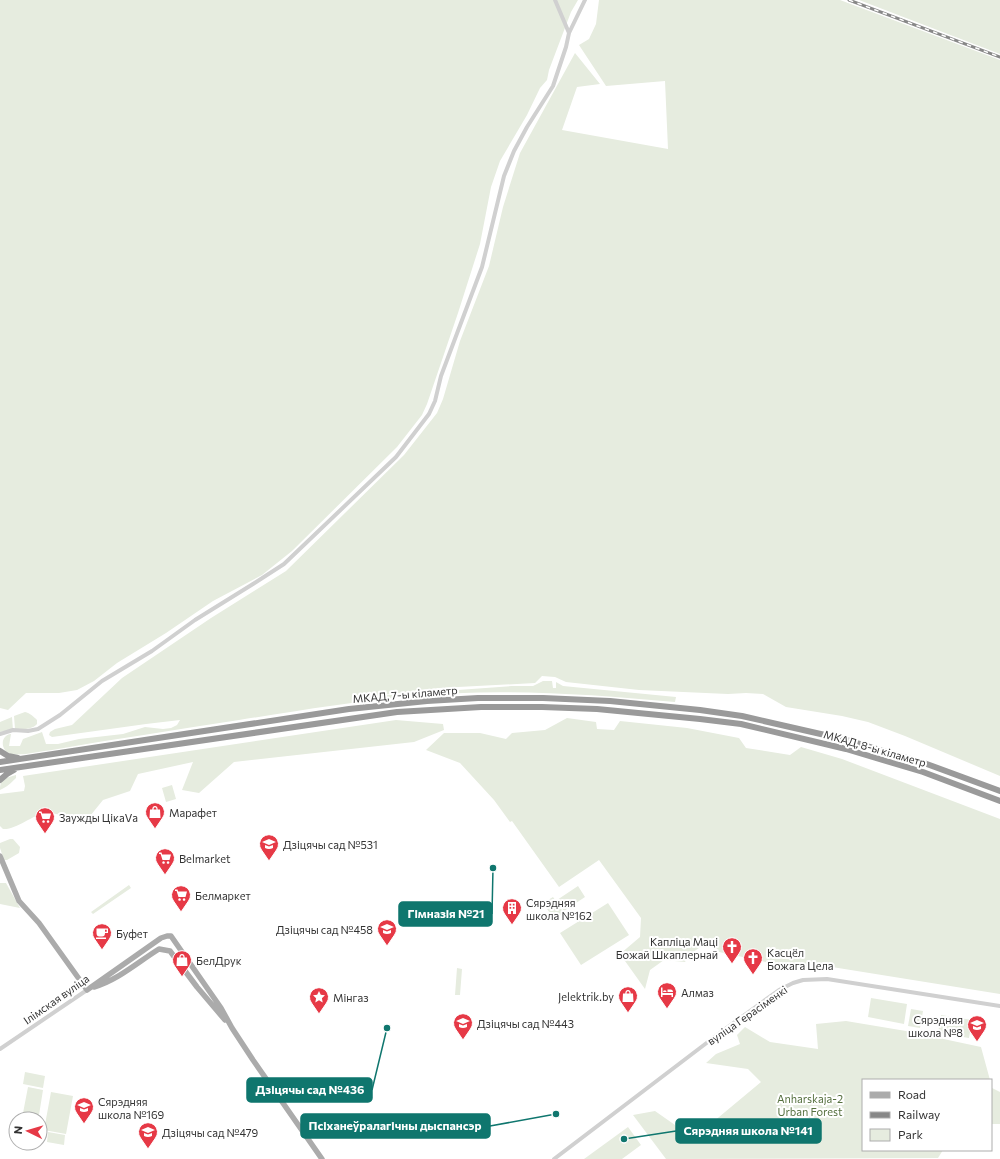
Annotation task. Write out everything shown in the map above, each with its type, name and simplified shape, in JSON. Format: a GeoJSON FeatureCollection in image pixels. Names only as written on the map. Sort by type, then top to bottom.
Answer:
{"type":"FeatureCollection","features":[{"type":"Feature","properties":{"kind":"highway","name":"МКАД, 7-ы кіламетр"},"geometry":{"type":"LineString","coordinates":[[0,762],[349,709],[399,703],[463,699],[543,698],[610,701],[700,710],[742,716]]}},
{"type":"Feature","properties":{"kind":"highway","name":"МКАД, 7-ы кіламетр"},"geometry":{"type":"LineString","coordinates":[[0,770],[397,712],[435,709],[542,707],[597,709],[741,724]]}},
{"type":"Feature","properties":{"kind":"highway","name":"МКАД, 8-ы кіламетр"},"geometry":{"type":"LineString","coordinates":[[742,716],[847,740],[924,763],[1000,791]]}},
{"type":"Feature","properties":{"kind":"highway","name":"МКАД, 8-ы кіламетр"},"geometry":{"type":"LineString","coordinates":[[741,724],[846,748],[923,772],[1000,801]]}},
{"type":"Feature","properties":{"kind":"highway"},"geometry":{"type":"LineString","coordinates":[[0,751],[8,756],[23,759]]}},
{"type":"Feature","properties":{"kind":"highway"},"geometry":{"type":"LineString","coordinates":[[0,780],[7,774],[21,767]]}},
{"type":"Feature","properties":{"kind":"main road"},"geometry":{"type":"LineString","coordinates":[[0,856],[19,901],[40,923],[89,989],[104,984],[159,949],[170,951],[197,987],[232,1028]]}},
{"type":"Feature","properties":{"kind":"main road","name":"Ілімская вуліца"},"geometry":{"type":"LineString","coordinates":[[89,989],[122,964],[165,936],[171,936],[178,947]]}},
{"type":"Feature","properties":{"kind":"main road"},"geometry":{"type":"LineString","coordinates":[[170,951],[170,947],[172,945],[178,947],[221,1008],[232,1028],[322,1159]]}},
{"type":"Feature","properties":{"kind":"main road"},"geometry":{"type":"LineString","coordinates":[[122,964],[126,971]]}},
{"type":"Feature","properties":{"kind":"main road"},"geometry":{"type":"LineString","coordinates":[[197,987],[202,989],[204,988],[204,983]]}},
{"type":"Feature","properties":{"kind":"street"},"geometry":{"type":"LineString","coordinates":[[555,0],[569,33]]}},
{"type":"Feature","properties":{"kind":"street"},"geometry":{"type":"LineString","coordinates":[[0,734],[14,730],[28,731],[38,729],[60,715],[102,681],[152,651],[196,620],[284,564],[396,457],[429,414],[435,401],[441,376],[482,267],[504,176],[514,151],[527,127],[553,86],[569,33],[585,0]]}},
{"type":"Feature","properties":{"kind":"street","name":"вуліца Герасіменкі"},"geometry":{"type":"LineString","coordinates":[[554,1159],[721,1032],[779,990],[793,983],[811,979],[827,979],[1000,1006]]}},
{"type":"Feature","properties":{"kind":"street","name":"Ілімская вуліца"},"geometry":{"type":"LineString","coordinates":[[0,1049],[89,989]]}},
{"type":"Feature","properties":{"kind":"green space"},"geometry":{"type":"Polygon","coordinates":[[[0,0],[578,0],[571,12],[549,70],[547,80],[540,88],[527,115],[500,161],[491,187],[480,244],[427,404],[422,415],[397,447],[292,551],[262,575],[213,601],[166,633],[117,663],[94,681],[77,690],[59,693],[26,693],[8,710],[0,708],[0,0]]]}},
{"type":"Feature","properties":{"kind":"green space"},"geometry":{"type":"Polygon","coordinates":[[[599,0],[840,0],[1000,60],[1000,776],[868,722],[842,716],[786,707],[763,694],[639,690],[566,682],[555,677],[542,676],[535,683],[439,688],[374,696],[512,686],[533,686],[543,681],[552,681],[553,688],[556,688],[556,682],[563,686],[676,697],[675,702],[577,694],[511,692],[478,692],[413,696],[326,706],[32,753],[11,754],[7,752],[3,747],[3,740],[7,735],[11,734],[9,746],[20,746],[23,739],[42,732],[46,744],[58,744],[79,739],[123,734],[145,727],[163,729],[171,728],[177,725],[180,720],[52,737],[49,735],[50,732],[55,729],[72,725],[122,678],[211,618],[286,571],[404,455],[437,413],[443,399],[460,341],[489,266],[503,207],[520,153],[575,53],[600,84],[577,87],[562,130],[668,149],[665,81],[606,86],[579,45],[589,39],[596,24],[599,0]]]}},
{"type":"Feature","properties":{"kind":"green space"},"geometry":{"type":"Polygon","coordinates":[[[859,0],[1000,0],[1000,54],[859,0]]]}},
{"type":"Feature","properties":{"kind":"green space"},"geometry":{"type":"Polygon","coordinates":[[[25,712],[37,720],[37,724],[30,728],[15,729],[14,716],[25,712]]]}},
{"type":"Feature","properties":{"kind":"green space"},"geometry":{"type":"Polygon","coordinates":[[[12,717],[13,730],[0,732],[0,722],[12,717]]]}},
{"type":"Feature","properties":{"kind":"green space"},"geometry":{"type":"Polygon","coordinates":[[[567,718],[596,722],[597,729],[614,730],[620,721],[687,728],[739,738],[746,748],[790,755],[801,747],[842,759],[1000,819],[1000,994],[832,967],[799,969],[719,952],[708,942],[690,954],[685,962],[664,960],[650,970],[645,989],[620,954],[640,937],[641,918],[599,860],[559,887],[512,821],[510,822],[494,800],[460,763],[426,750],[444,733],[480,733],[506,739],[512,733],[545,730],[567,718]]]}},
{"type":"Feature","properties":{"kind":"green space"},"geometry":{"type":"Polygon","coordinates":[[[396,720],[443,724],[444,730],[414,742],[234,762],[199,793],[182,790],[193,762],[138,774],[130,791],[103,800],[86,821],[46,813],[35,816],[8,829],[3,829],[0,826],[0,794],[24,791],[25,786],[23,776],[396,720]]]}},
{"type":"Feature","properties":{"kind":"green space"},"geometry":{"type":"Polygon","coordinates":[[[16,775],[16,778],[12,782],[0,790],[1,783],[4,779],[16,775]]]}},
{"type":"Feature","properties":{"kind":"green space"},"geometry":{"type":"Polygon","coordinates":[[[172,785],[176,799],[166,802],[162,788],[172,785]]]}},
{"type":"Feature","properties":{"kind":"green space"},"geometry":{"type":"Polygon","coordinates":[[[13,839],[20,847],[19,853],[7,860],[4,860],[0,843],[13,839]]]}},
{"type":"Feature","properties":{"kind":"green space"},"geometry":{"type":"Polygon","coordinates":[[[0,883],[6,883],[20,908],[0,904],[0,883]]]}},
{"type":"Feature","properties":{"kind":"green space"},"geometry":{"type":"Polygon","coordinates":[[[129,885],[131,888],[93,914],[91,912],[129,885]]]}},
{"type":"Feature","properties":{"kind":"green space"},"geometry":{"type":"Polygon","coordinates":[[[578,886],[585,897],[564,911],[557,900],[578,886]]]}},
{"type":"Feature","properties":{"kind":"green space"},"geometry":{"type":"Polygon","coordinates":[[[553,897],[564,913],[554,919],[543,903],[553,897]]]}},
{"type":"Feature","properties":{"kind":"green space"},"geometry":{"type":"Polygon","coordinates":[[[608,903],[629,935],[581,965],[560,933],[608,903]]]}},
{"type":"Feature","properties":{"kind":"green space"},"geometry":{"type":"Polygon","coordinates":[[[457,968],[462,969],[460,995],[455,995],[457,968]]]}},
{"type":"Feature","properties":{"kind":"green space"},"geometry":{"type":"Polygon","coordinates":[[[871,998],[907,1004],[904,1024],[868,1017],[871,998]]]}},
{"type":"Feature","properties":{"kind":"green space"},"geometry":{"type":"Polygon","coordinates":[[[911,1009],[923,1011],[920,1028],[908,1026],[911,1009]]]}},
{"type":"Feature","properties":{"kind":"green space"},"geometry":{"type":"Polygon","coordinates":[[[941,1015],[972,1020],[969,1038],[938,1033],[941,1015]]]}},
{"type":"Feature","properties":{"kind":"green space","name":"Anharskaja-2 Urban Forest"},"geometry":{"type":"Polygon","coordinates":[[[846,1021],[906,1031],[981,1047],[990,1079],[862,1079],[862,1151],[942,1151],[938,1158],[666,1159],[633,1115],[655,1111],[675,1125],[680,1142],[696,1140],[713,1122],[761,1082],[748,1069],[706,1063],[716,1054],[740,1044],[737,1035],[745,1027],[770,1042],[818,1049],[816,1024],[846,1021]]]}},
{"type":"Feature","properties":{"kind":"green space"},"geometry":{"type":"Polygon","coordinates":[[[25,1072],[45,1076],[43,1088],[23,1084],[25,1072]]]}},
{"type":"Feature","properties":{"kind":"green space"},"geometry":{"type":"Polygon","coordinates":[[[28,1087],[43,1090],[40,1111],[23,1111],[28,1087]]]}},
{"type":"Feature","properties":{"kind":"green space"},"geometry":{"type":"Polygon","coordinates":[[[992,1088],[1000,1092],[1000,1124],[992,1124],[992,1088]]]}},
{"type":"Feature","properties":{"kind":"green space"},"geometry":{"type":"Polygon","coordinates":[[[51,1092],[73,1096],[66,1134],[48,1131],[48,1111],[51,1092]]]}},
{"type":"Feature","properties":{"kind":"green space"},"geometry":{"type":"Polygon","coordinates":[[[628,1127],[641,1145],[622,1159],[584,1159],[628,1127]]]}},
{"type":"Feature","properties":{"kind":"green space"},"geometry":{"type":"Polygon","coordinates":[[[48,1132],[65,1135],[64,1145],[48,1142],[48,1132]]]}},
{"type":"Feature","properties":{"kind":"railway"},"geometry":{"type":"LineString","coordinates":[[849,0],[1000,57]]}},
{"type":"Feature","properties":{"kind":"place","name":"Марафет"},"geometry":{"type":"Point","coordinates":[155,829]}},
{"type":"Feature","properties":{"kind":"place","name":"Заужды ЦікаVа"},"geometry":{"type":"Point","coordinates":[45,834]}},
{"type":"Feature","properties":{"kind":"place","name":"Дзіцячы сад №531"},"geometry":{"type":"Point","coordinates":[269,861]}},
{"type":"Feature","properties":{"kind":"place","name":"Гімназія №21"},"geometry":{"type":"Point","coordinates":[493,868]}},
{"type":"Feature","properties":{"kind":"place","name":"Belmarket"},"geometry":{"type":"Point","coordinates":[165,875]}},
{"type":"Feature","properties":{"kind":"place","name":"Белмаркет"},"geometry":{"type":"Point","coordinates":[181,912]}},
{"type":"Feature","properties":{"kind":"place","name":"Сярэдняя школа №162"},"geometry":{"type":"Point","coordinates":[512,925]}},
{"type":"Feature","properties":{"kind":"place","name":"Дзіцячы сад №458"},"geometry":{"type":"Point","coordinates":[387,946]}},
{"type":"Feature","properties":{"kind":"place","name":"Буфет"},"geometry":{"type":"Point","coordinates":[102,950]}},
{"type":"Feature","properties":{"kind":"place","name":"Капліца Маці Божай Шкаплернай"},"geometry":{"type":"Point","coordinates":[732,964]}},
{"type":"Feature","properties":{"kind":"place","name":"Касцёл Божага Цела"},"geometry":{"type":"Point","coordinates":[753,975]}},
{"type":"Feature","properties":{"kind":"place","name":"БелДрук"},"geometry":{"type":"Point","coordinates":[182,977]}},
{"type":"Feature","properties":{"kind":"place","name":"Алмаз"},"geometry":{"type":"Point","coordinates":[667,1009]}},
{"type":"Feature","properties":{"kind":"place","name":"Jelektrik.by"},"geometry":{"type":"Point","coordinates":[628,1013]}},
{"type":"Feature","properties":{"kind":"place","name":"Мінгаз"},"geometry":{"type":"Point","coordinates":[319,1014]}},
{"type":"Feature","properties":{"kind":"place","name":"Дзіцячы сад №436"},"geometry":{"type":"Point","coordinates":[387,1028]}},
{"type":"Feature","properties":{"kind":"place","name":"Дзіцячы сад №443"},"geometry":{"type":"Point","coordinates":[463,1040]}},
{"type":"Feature","properties":{"kind":"place","name":"Сярэдняя школа №8"},"geometry":{"type":"Point","coordinates":[977,1042]}},
{"type":"Feature","properties":{"kind":"place","name":"Псіханеўралагічны дыспансэр"},"geometry":{"type":"Point","coordinates":[556,1114]}},
{"type":"Feature","properties":{"kind":"place","name":"Сярэдняя школа №169"},"geometry":{"type":"Point","coordinates":[84,1124]}},
{"type":"Feature","properties":{"kind":"place","name":"Сярэдняя школа №141"},"geometry":{"type":"Point","coordinates":[624,1139]}},
{"type":"Feature","properties":{"kind":"place","name":"Дзіцячы сад №479"},"geometry":{"type":"Point","coordinates":[148,1149]}}]}
